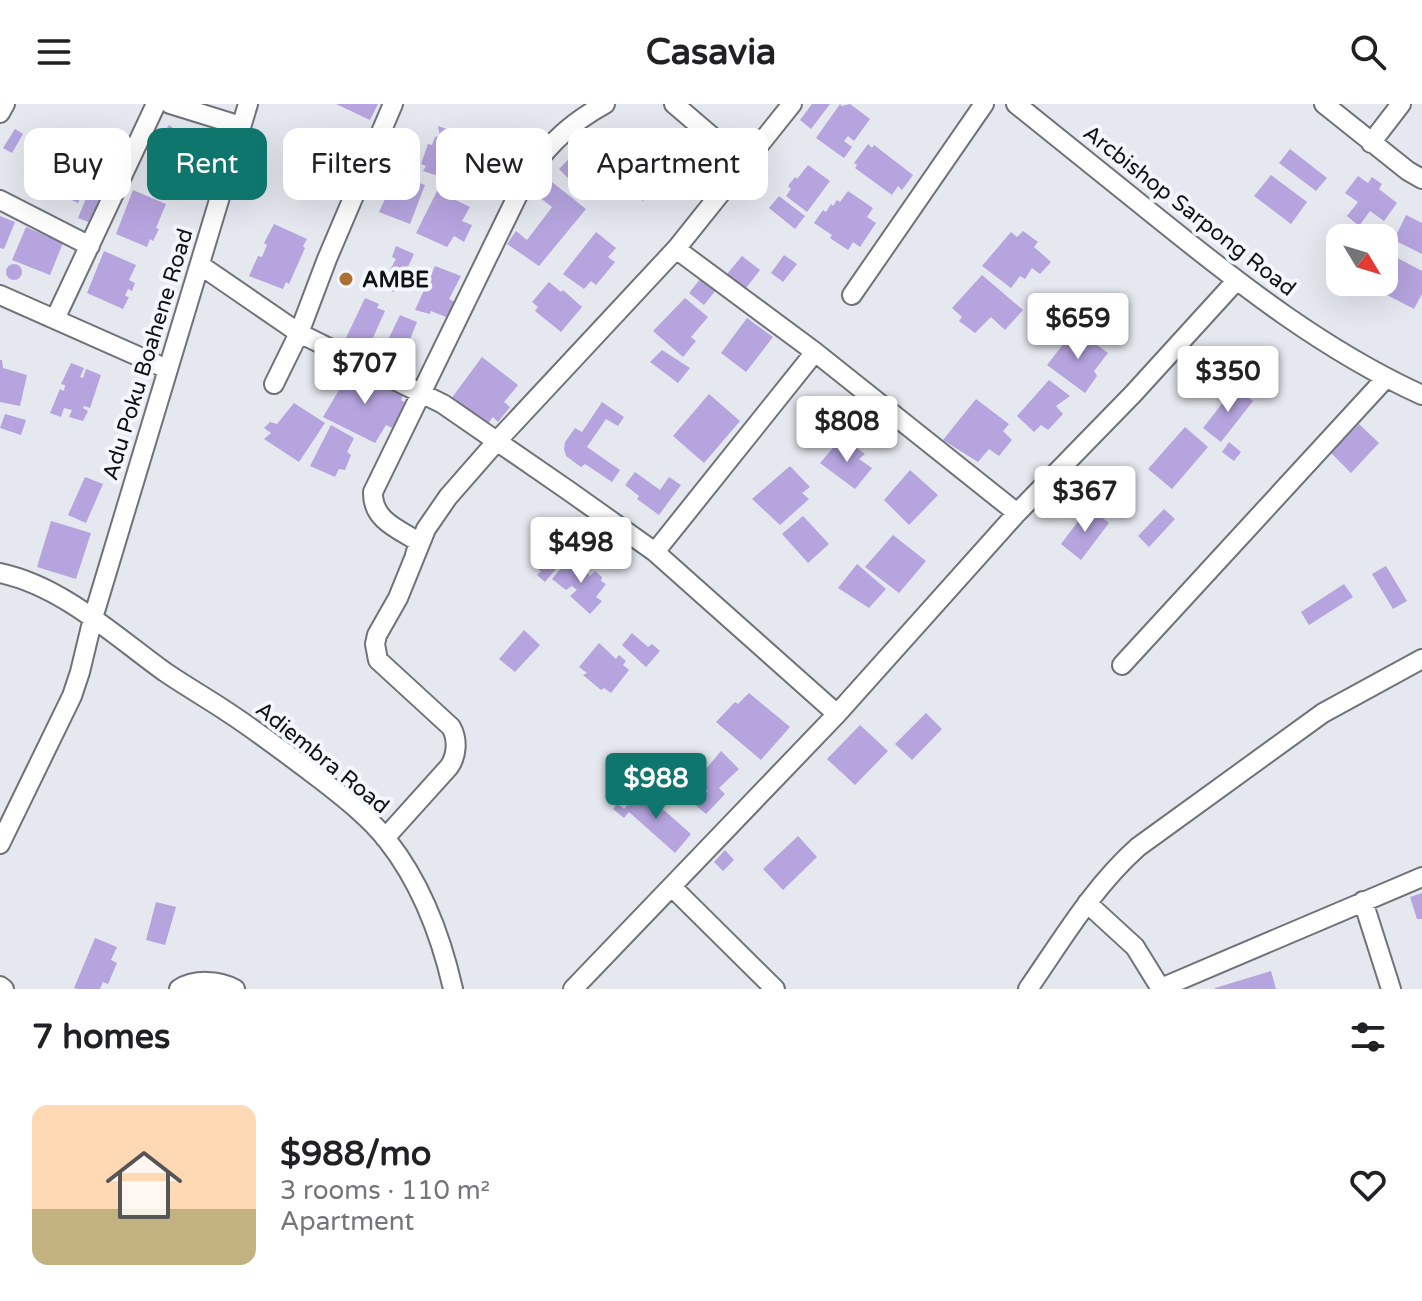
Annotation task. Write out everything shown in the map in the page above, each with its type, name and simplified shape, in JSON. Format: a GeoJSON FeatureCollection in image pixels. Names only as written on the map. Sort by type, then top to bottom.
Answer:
{"type":"FeatureCollection","features":[{"type":"Feature","properties":{"kind":"street"},"geometry":{"type":"LineString","coordinates":[[0,113],[5,104]]}},
{"type":"Feature","properties":{"kind":"street"},"geometry":{"type":"LineString","coordinates":[[55,319],[156,104]]}},
{"type":"Feature","properties":{"kind":"street"},"geometry":{"type":"LineString","coordinates":[[170,104],[241,126]]}},
{"type":"Feature","properties":{"kind":"street","name":"Adu Poku Boahene Road"},"geometry":{"type":"LineString","coordinates":[[0,844],[72,696],[248,104]]}},
{"type":"Feature","properties":{"kind":"street"},"geometry":{"type":"LineString","coordinates":[[274,384],[299,333],[393,104]]}},
{"type":"Feature","properties":{"kind":"street"},"geometry":{"type":"LineString","coordinates":[[415,557],[419,542],[381,519],[374,509],[373,492],[529,172],[572,124],[605,104]]}},
{"type":"Feature","properties":{"kind":"street"},"geometry":{"type":"LineString","coordinates":[[674,104],[702,128]]}},
{"type":"Feature","properties":{"kind":"street"},"geometry":{"type":"LineString","coordinates":[[768,133],[792,104]]}},
{"type":"Feature","properties":{"kind":"street"},"geometry":{"type":"LineString","coordinates":[[852,295],[984,104]]}},
{"type":"Feature","properties":{"kind":"street","name":"Arcbishop Sarpong Road"},"geometry":{"type":"LineString","coordinates":[[1016,104],[1236,281],[1351,359],[1422,395]]}},
{"type":"Feature","properties":{"kind":"street"},"geometry":{"type":"LineString","coordinates":[[1324,104],[1371,143],[1422,179]]}},
{"type":"Feature","properties":{"kind":"street"},"geometry":{"type":"LineString","coordinates":[[1371,143],[1401,104]]}},
{"type":"Feature","properties":{"kind":"street"},"geometry":{"type":"LineString","coordinates":[[0,200],[90,246]]}},
{"type":"Feature","properties":{"kind":"street"},"geometry":{"type":"LineString","coordinates":[[385,838],[454,758],[455,739],[451,727],[378,660],[376,654],[377,635],[398,598],[426,529],[497,441],[676,249],[714,200]]}},
{"type":"Feature","properties":{"kind":"street"},"geometry":{"type":"LineString","coordinates":[[676,249],[815,352],[1017,513]]}},
{"type":"Feature","properties":{"kind":"street"},"geometry":{"type":"LineString","coordinates":[[200,265],[299,333],[443,404],[655,552],[837,714]]}},
{"type":"Feature","properties":{"kind":"street"},"geometry":{"type":"LineString","coordinates":[[573,989],[837,714],[1017,513],[1133,394],[1236,281]]}},
{"type":"Feature","properties":{"kind":"street"},"geometry":{"type":"LineString","coordinates":[[0,295],[167,369]]}},
{"type":"Feature","properties":{"kind":"street"},"geometry":{"type":"LineString","coordinates":[[655,552],[815,352]]}},
{"type":"Feature","properties":{"kind":"street"},"geometry":{"type":"LineString","coordinates":[[1122,665],[1386,378]]}},
{"type":"Feature","properties":{"kind":"street","name":"Adiembra Road"},"geometry":{"type":"LineString","coordinates":[[0,573],[39,585],[93,618],[167,674],[233,715],[343,797],[385,838],[407,868],[425,901],[453,989]]}},
{"type":"Feature","properties":{"kind":"street"},"geometry":{"type":"LineString","coordinates":[[1028,989],[1087,903],[1138,847],[1323,713],[1422,659]]}},
{"type":"Feature","properties":{"kind":"street"},"geometry":{"type":"LineString","coordinates":[[1087,903],[1135,947],[1161,988],[1422,877]]}},
{"type":"Feature","properties":{"kind":"street"},"geometry":{"type":"LineString","coordinates":[[672,887],[775,989]]}},
{"type":"Feature","properties":{"kind":"street"},"geometry":{"type":"LineString","coordinates":[[1363,901],[1391,989]]}},
{"type":"Feature","properties":{"kind":"street"},"geometry":{"type":"LineString","coordinates":[[179,989],[197,981],[229,985],[235,989]]}},
{"type":"Feature","properties":{"kind":"building"},"geometry":{"type":"Polygon","coordinates":[[[336,104],[378,104],[370,120],[336,104]]]}},
{"type":"Feature","properties":{"kind":"building"},"geometry":{"type":"Polygon","coordinates":[[[812,104],[830,104],[811,129],[800,120],[812,104]]]}},
{"type":"Feature","properties":{"kind":"building"},"geometry":{"type":"Polygon","coordinates":[[[840,104],[850,104],[870,119],[854,141],[848,136],[844,141],[852,147],[844,158],[816,138],[840,104]]]}},
{"type":"Feature","properties":{"kind":"building"},"geometry":{"type":"Polygon","coordinates":[[[15,129],[23,134],[12,153],[3,148],[15,129]]]}},
{"type":"Feature","properties":{"kind":"building"},"geometry":{"type":"Polygon","coordinates":[[[435,137],[436,175],[423,171],[426,166],[421,164],[428,144],[432,145],[435,137]]]}},
{"type":"Feature","properties":{"kind":"building"},"geometry":{"type":"Polygon","coordinates":[[[868,144],[872,148],[874,145],[913,175],[902,190],[898,186],[892,195],[855,168],[857,165],[854,163],[868,144]]]}},
{"type":"Feature","properties":{"kind":"building"},"geometry":{"type":"Polygon","coordinates":[[[1290,149],[1327,178],[1316,191],[1279,163],[1290,149]]]}},
{"type":"Feature","properties":{"kind":"building"},"geometry":{"type":"Polygon","coordinates":[[[568,160],[568,178],[559,169],[568,160]]]}},
{"type":"Feature","properties":{"kind":"building"},"geometry":{"type":"Polygon","coordinates":[[[808,165],[830,181],[807,212],[786,196],[791,189],[788,186],[808,165]]]}},
{"type":"Feature","properties":{"kind":"building"},"geometry":{"type":"Polygon","coordinates":[[[1271,175],[1307,202],[1291,224],[1254,196],[1271,175]]]}},
{"type":"Feature","properties":{"kind":"building"},"geometry":{"type":"Polygon","coordinates":[[[1358,176],[1368,183],[1372,177],[1382,184],[1379,189],[1397,203],[1384,221],[1370,211],[1360,224],[1357,224],[1347,216],[1358,202],[1345,193],[1358,176]]]}},
{"type":"Feature","properties":{"kind":"building"},"geometry":{"type":"Polygon","coordinates":[[[552,182],[568,195],[568,200],[575,200],[586,209],[539,266],[507,244],[516,231],[527,240],[552,207],[543,200],[552,200],[552,182]]]}},
{"type":"Feature","properties":{"kind":"building"},"geometry":{"type":"Polygon","coordinates":[[[133,190],[147,196],[147,200],[166,204],[156,228],[159,229],[147,247],[116,234],[133,190]]]}},
{"type":"Feature","properties":{"kind":"building"},"geometry":{"type":"Polygon","coordinates":[[[848,191],[873,208],[867,217],[876,223],[860,247],[853,242],[848,250],[814,223],[823,210],[826,212],[837,200],[840,202],[848,191]]]}},
{"type":"Feature","properties":{"kind":"building"},"geometry":{"type":"Polygon","coordinates":[[[436,193],[436,200],[456,200],[470,207],[462,221],[472,225],[464,242],[454,236],[447,247],[416,233],[436,193]]]}},
{"type":"Feature","properties":{"kind":"building"},"geometry":{"type":"Polygon","coordinates":[[[779,196],[805,216],[795,229],[769,208],[779,196]]]}},
{"type":"Feature","properties":{"kind":"building"},"geometry":{"type":"Polygon","coordinates":[[[85,200],[100,200],[91,223],[78,218],[85,200]]]}},
{"type":"Feature","properties":{"kind":"building"},"geometry":{"type":"Polygon","coordinates":[[[385,200],[419,200],[410,224],[379,212],[385,200]]]}},
{"type":"Feature","properties":{"kind":"building"},"geometry":{"type":"Polygon","coordinates":[[[1406,215],[1422,223],[1422,254],[1398,242],[1398,232],[1406,215]]]}},
{"type":"Feature","properties":{"kind":"building"},"geometry":{"type":"Polygon","coordinates":[[[0,216],[15,222],[4,249],[0,248],[0,216]]]}},
{"type":"Feature","properties":{"kind":"building"},"geometry":{"type":"Polygon","coordinates":[[[274,224],[307,239],[289,284],[286,282],[283,289],[249,276],[258,256],[262,257],[267,245],[264,243],[274,224]]]}},
{"type":"Feature","properties":{"kind":"building"},"geometry":{"type":"Polygon","coordinates":[[[26,227],[63,243],[50,275],[12,260],[26,227]]]}},
{"type":"Feature","properties":{"kind":"building"},"geometry":{"type":"Polygon","coordinates":[[[1023,231],[1038,242],[1034,247],[1051,262],[1040,274],[1032,268],[1025,279],[1020,276],[1011,288],[982,266],[1011,232],[1017,237],[1023,231]]]}},
{"type":"Feature","properties":{"kind":"building"},"geometry":{"type":"Polygon","coordinates":[[[596,232],[616,248],[608,257],[615,262],[596,285],[591,281],[584,289],[563,274],[596,232]]]}},
{"type":"Feature","properties":{"kind":"building"},"geometry":{"type":"Polygon","coordinates":[[[396,246],[414,254],[394,292],[381,286],[396,259],[392,257],[396,246]]]}},
{"type":"Feature","properties":{"kind":"building"},"geometry":{"type":"Polygon","coordinates":[[[104,251],[136,265],[129,280],[135,283],[132,291],[128,289],[125,296],[129,297],[123,309],[87,293],[104,251]]]}},
{"type":"Feature","properties":{"kind":"building"},"geometry":{"type":"Polygon","coordinates":[[[784,255],[797,264],[783,282],[771,273],[784,255]]]}},
{"type":"Feature","properties":{"kind":"building"},"geometry":{"type":"Polygon","coordinates":[[[742,256],[760,270],[746,288],[727,274],[742,256]]]}},
{"type":"Feature","properties":{"kind":"building"},"geometry":{"type":"Polygon","coordinates":[[[1398,258],[1422,271],[1422,294],[1414,309],[1389,296],[1398,296],[1398,258]]]}},
{"type":"Feature","properties":{"kind":"building"},"geometry":{"type":"Polygon","coordinates":[[[14,264],[20,266],[20,278],[14,280],[8,278],[6,272],[8,266],[14,264]]]}},
{"type":"Feature","properties":{"kind":"building"},"geometry":{"type":"Polygon","coordinates":[[[435,266],[461,276],[449,299],[455,302],[446,317],[431,311],[430,314],[415,310],[435,266]]]}},
{"type":"Feature","properties":{"kind":"building"},"geometry":{"type":"Polygon","coordinates":[[[705,273],[720,285],[704,305],[689,293],[705,273]]]}},
{"type":"Feature","properties":{"kind":"building"},"geometry":{"type":"Polygon","coordinates":[[[982,275],[1023,310],[1005,330],[991,317],[975,333],[959,321],[962,317],[952,308],[982,275]]]}},
{"type":"Feature","properties":{"kind":"building"},"geometry":{"type":"Polygon","coordinates":[[[549,282],[582,307],[561,332],[535,311],[538,307],[532,302],[549,282]]]}},
{"type":"Feature","properties":{"kind":"building"},"geometry":{"type":"Polygon","coordinates":[[[365,298],[379,304],[377,308],[385,311],[367,351],[344,342],[365,298]]]}},
{"type":"Feature","properties":{"kind":"building"},"geometry":{"type":"Polygon","coordinates":[[[685,298],[708,317],[691,337],[696,341],[683,357],[653,331],[685,298]]]}},
{"type":"Feature","properties":{"kind":"building"},"geometry":{"type":"Polygon","coordinates":[[[400,315],[417,322],[406,349],[387,342],[400,315]]]}},
{"type":"Feature","properties":{"kind":"building"},"geometry":{"type":"Polygon","coordinates":[[[747,318],[773,337],[746,372],[721,353],[747,318]]]}},
{"type":"Feature","properties":{"kind":"building"},"geometry":{"type":"Polygon","coordinates":[[[1075,329],[1108,353],[1094,371],[1097,376],[1085,393],[1047,365],[1075,329]]]}},
{"type":"Feature","properties":{"kind":"building"},"geometry":{"type":"Polygon","coordinates":[[[662,350],[690,368],[678,383],[650,362],[662,350]]]}},
{"type":"Feature","properties":{"kind":"building"},"geometry":{"type":"Polygon","coordinates":[[[482,357],[518,385],[504,402],[510,407],[498,422],[493,417],[485,427],[448,403],[482,357]]]}},
{"type":"Feature","properties":{"kind":"building"},"geometry":{"type":"Polygon","coordinates":[[[0,360],[3,368],[27,375],[20,406],[0,402],[0,360]]]}},
{"type":"Feature","properties":{"kind":"building"},"geometry":{"type":"Polygon","coordinates":[[[71,363],[84,368],[80,377],[83,378],[86,369],[101,375],[90,408],[83,408],[88,411],[83,421],[69,417],[72,410],[64,408],[61,417],[50,413],[60,389],[64,391],[65,385],[61,384],[71,363]]]}},
{"type":"Feature","properties":{"kind":"building"},"geometry":{"type":"Polygon","coordinates":[[[352,368],[403,395],[401,400],[406,403],[392,428],[386,425],[375,443],[323,417],[352,368]]]}},
{"type":"Feature","properties":{"kind":"building"},"geometry":{"type":"Polygon","coordinates":[[[1049,380],[1070,396],[1056,406],[1063,414],[1048,430],[1041,425],[1034,432],[1017,416],[1049,380]]]}},
{"type":"Feature","properties":{"kind":"building"},"geometry":{"type":"Polygon","coordinates":[[[1235,387],[1253,401],[1221,442],[1203,428],[1235,387]]]}},
{"type":"Feature","properties":{"kind":"building"},"geometry":{"type":"Polygon","coordinates":[[[709,394],[740,421],[704,463],[673,436],[709,394]]]}},
{"type":"Feature","properties":{"kind":"building"},"geometry":{"type":"Polygon","coordinates":[[[976,399],[1009,424],[1003,431],[1012,440],[999,456],[989,449],[978,462],[943,440],[976,399]]]}},
{"type":"Feature","properties":{"kind":"building"},"geometry":{"type":"Polygon","coordinates":[[[602,402],[624,417],[618,426],[606,419],[587,447],[620,470],[612,482],[585,464],[581,467],[566,456],[564,449],[575,428],[582,432],[602,402]]]}},
{"type":"Feature","properties":{"kind":"building"},"geometry":{"type":"Polygon","coordinates":[[[294,403],[325,423],[299,462],[264,439],[271,433],[264,428],[270,422],[277,424],[294,403]]]}},
{"type":"Feature","properties":{"kind":"building"},"geometry":{"type":"Polygon","coordinates":[[[5,414],[26,420],[21,435],[0,428],[5,414]]]}},
{"type":"Feature","properties":{"kind":"building"},"geometry":{"type":"Polygon","coordinates":[[[1359,424],[1379,443],[1351,473],[1331,453],[1359,424]]]}},
{"type":"Feature","properties":{"kind":"building"},"geometry":{"type":"Polygon","coordinates":[[[331,425],[354,438],[347,452],[351,455],[345,470],[339,469],[335,477],[310,466],[331,425]]]}},
{"type":"Feature","properties":{"kind":"building"},"geometry":{"type":"Polygon","coordinates":[[[1185,427],[1208,447],[1172,489],[1148,469],[1185,427]]]}},
{"type":"Feature","properties":{"kind":"building"},"geometry":{"type":"Polygon","coordinates":[[[838,442],[844,447],[849,443],[865,454],[859,459],[872,468],[855,489],[820,463],[838,442]]]}},
{"type":"Feature","properties":{"kind":"building"},"geometry":{"type":"Polygon","coordinates":[[[1229,442],[1241,452],[1234,461],[1222,452],[1229,442]]]}},
{"type":"Feature","properties":{"kind":"building"},"geometry":{"type":"Polygon","coordinates":[[[790,466],[810,487],[802,493],[809,499],[780,525],[752,499],[790,466]]]}},
{"type":"Feature","properties":{"kind":"building"},"geometry":{"type":"Polygon","coordinates":[[[910,470],[938,495],[909,525],[884,500],[910,470]]]}},
{"type":"Feature","properties":{"kind":"building"},"geometry":{"type":"Polygon","coordinates":[[[635,472],[660,490],[669,477],[681,485],[659,515],[637,499],[639,496],[625,485],[635,472]]]}},
{"type":"Feature","properties":{"kind":"building"},"geometry":{"type":"Polygon","coordinates":[[[85,477],[103,484],[86,523],[68,515],[85,477]]]}},
{"type":"Feature","properties":{"kind":"building"},"geometry":{"type":"Polygon","coordinates":[[[1089,507],[1109,523],[1081,560],[1061,544],[1089,507]]]}},
{"type":"Feature","properties":{"kind":"building"},"geometry":{"type":"Polygon","coordinates":[[[1164,509],[1175,519],[1149,547],[1138,536],[1164,509]]]}},
{"type":"Feature","properties":{"kind":"building"},"geometry":{"type":"Polygon","coordinates":[[[803,516],[829,544],[808,563],[782,534],[803,516]]]}},
{"type":"Feature","properties":{"kind":"building"},"geometry":{"type":"Polygon","coordinates":[[[51,521],[91,533],[76,579],[37,567],[51,521]]]}},
{"type":"Feature","properties":{"kind":"building"},"geometry":{"type":"Polygon","coordinates":[[[893,535],[926,561],[899,593],[865,567],[893,535]]]}},
{"type":"Feature","properties":{"kind":"building"},"geometry":{"type":"Polygon","coordinates":[[[555,542],[569,553],[545,582],[537,575],[541,571],[536,568],[555,542]]]}},
{"type":"Feature","properties":{"kind":"building"},"geometry":{"type":"Polygon","coordinates":[[[570,557],[581,564],[576,569],[581,574],[586,571],[590,576],[595,571],[606,584],[596,597],[602,601],[590,614],[570,596],[577,590],[572,586],[566,590],[552,579],[570,557]]]}},
{"type":"Feature","properties":{"kind":"building"},"geometry":{"type":"Polygon","coordinates":[[[857,564],[886,589],[869,608],[838,588],[857,564]]]}},
{"type":"Feature","properties":{"kind":"building"},"geometry":{"type":"Polygon","coordinates":[[[1386,566],[1407,601],[1393,609],[1372,574],[1386,566]]]}},
{"type":"Feature","properties":{"kind":"building"},"geometry":{"type":"Polygon","coordinates":[[[1344,584],[1353,597],[1309,625],[1301,612],[1344,584]]]}},
{"type":"Feature","properties":{"kind":"building"},"geometry":{"type":"Polygon","coordinates":[[[524,630],[540,645],[515,672],[499,659],[524,630]]]}},
{"type":"Feature","properties":{"kind":"building"},"geometry":{"type":"Polygon","coordinates":[[[632,633],[648,647],[652,644],[660,651],[646,667],[622,645],[632,633]]]}},
{"type":"Feature","properties":{"kind":"building"},"geometry":{"type":"Polygon","coordinates":[[[599,643],[616,659],[619,655],[626,661],[623,665],[629,670],[611,693],[604,688],[601,690],[583,675],[587,673],[579,667],[599,643]]]}},
{"type":"Feature","properties":{"kind":"building"},"geometry":{"type":"Polygon","coordinates":[[[749,693],[790,727],[761,760],[716,722],[735,702],[738,704],[749,693]]]}},
{"type":"Feature","properties":{"kind":"building"},"geometry":{"type":"Polygon","coordinates":[[[926,713],[942,729],[912,760],[895,744],[926,713]]]}},
{"type":"Feature","properties":{"kind":"building"},"geometry":{"type":"Polygon","coordinates":[[[860,725],[888,751],[855,785],[827,759],[860,725]]]}},
{"type":"Feature","properties":{"kind":"building"},"geometry":{"type":"Polygon","coordinates":[[[721,751],[739,769],[719,788],[725,794],[706,814],[693,803],[708,791],[698,784],[685,797],[671,785],[696,762],[705,770],[721,751]]]}},
{"type":"Feature","properties":{"kind":"building"},"geometry":{"type":"Polygon","coordinates":[[[641,790],[691,834],[675,853],[629,812],[624,818],[613,809],[617,803],[624,809],[641,790]]]}},
{"type":"Feature","properties":{"kind":"building"},"geometry":{"type":"Polygon","coordinates":[[[798,836],[817,857],[783,890],[763,869],[798,836]]]}},
{"type":"Feature","properties":{"kind":"building"},"geometry":{"type":"Polygon","coordinates":[[[725,850],[734,860],[723,871],[714,862],[725,850]]]}},
{"type":"Feature","properties":{"kind":"building"},"geometry":{"type":"Polygon","coordinates":[[[1422,893],[1422,919],[1417,919],[1410,897],[1422,893]]]}},
{"type":"Feature","properties":{"kind":"building"},"geometry":{"type":"Polygon","coordinates":[[[156,902],[176,907],[165,945],[146,940],[156,902]]]}},
{"type":"Feature","properties":{"kind":"building"},"geometry":{"type":"Polygon","coordinates":[[[95,938],[117,947],[111,960],[117,963],[108,984],[103,982],[100,989],[74,988],[95,938]]]}},
{"type":"Feature","properties":{"kind":"building"},"geometry":{"type":"Polygon","coordinates":[[[1271,971],[1276,989],[1215,989],[1215,988],[1271,971]]]}},
{"type":"Feature","properties":{"kind":"place","name":"AMBE"},"geometry":{"type":"Point","coordinates":[346,279]}}]}
